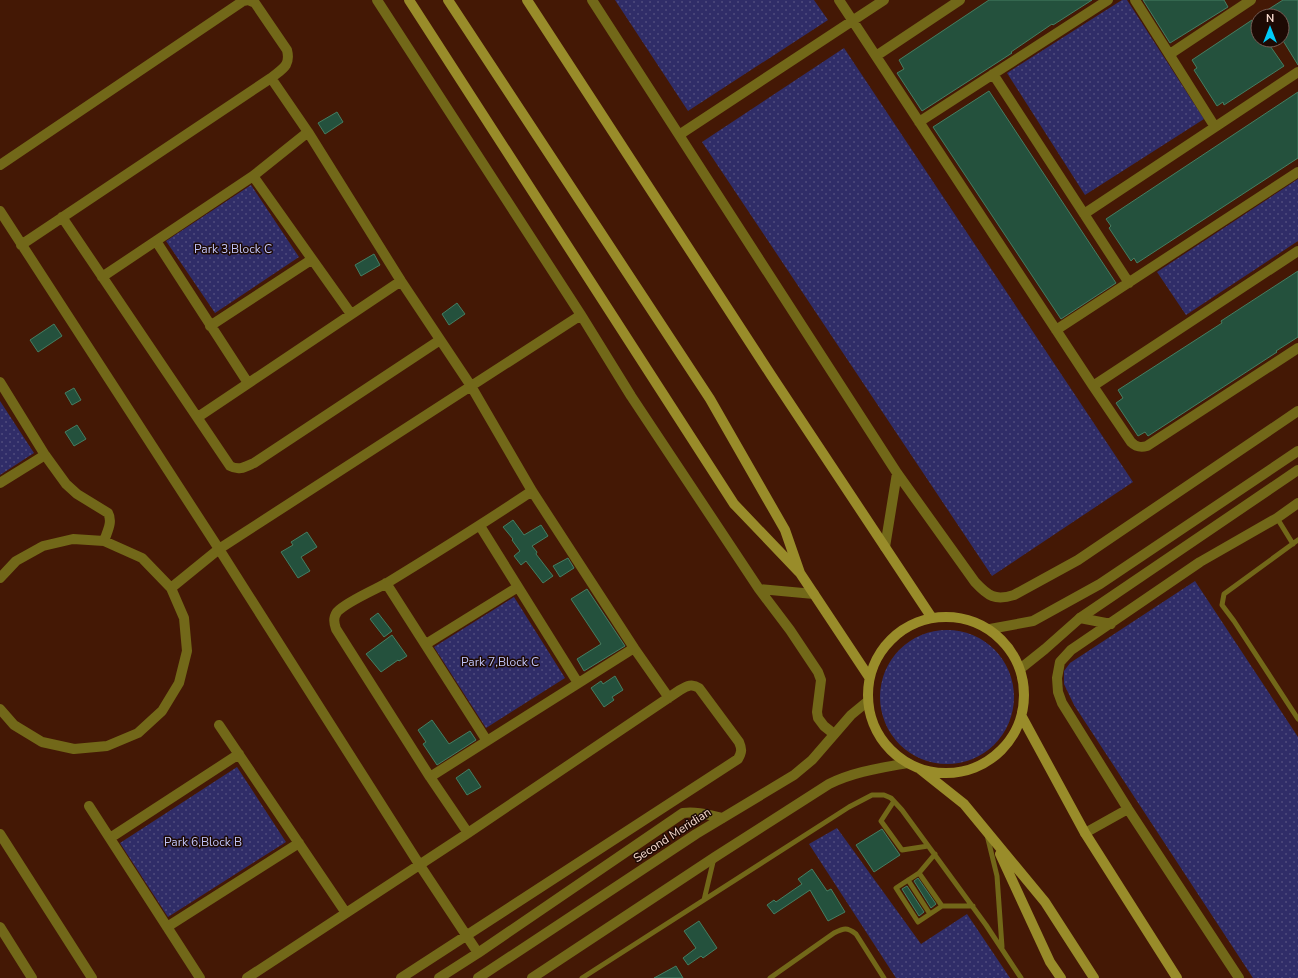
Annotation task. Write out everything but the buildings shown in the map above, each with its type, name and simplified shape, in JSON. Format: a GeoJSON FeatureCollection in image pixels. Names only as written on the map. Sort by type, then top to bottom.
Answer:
{"type":"FeatureCollection","features":[{"type":"Feature","properties":{"kind":"main road"},"geometry":{"type":"LineString","coordinates":[[409,0],[734,504],[800,573],[869,677]]}},
{"type":"Feature","properties":{"kind":"main road"},"geometry":{"type":"LineString","coordinates":[[448,0],[710,399],[785,530],[800,573]]}},
{"type":"Feature","properties":{"kind":"main road"},"geometry":{"type":"LineString","coordinates":[[527,0],[770,375],[932,618]]}},
{"type":"Feature","properties":{"kind":"main road"},"geometry":{"type":"LineString","coordinates":[[952,617],[973,621],[990,630],[1001,638],[1010,649],[1020,669],[1024,684],[1022,717],[1016,733],[1008,746],[992,760],[970,769],[946,773],[919,768],[907,763],[898,757],[884,743],[876,731],[869,710],[869,677],[877,658],[888,642],[912,624],[932,618],[952,617]]}},
{"type":"Feature","properties":{"kind":"main road"},"geometry":{"type":"LineString","coordinates":[[1022,717],[1084,833],[1177,978]]}},
{"type":"Feature","properties":{"kind":"main road"},"geometry":{"type":"LineString","coordinates":[[919,768],[964,804],[1045,902],[1094,978]]}},
{"type":"Feature","properties":{"kind":"main road"},"geometry":{"type":"LineString","coordinates":[[994,841],[1050,962],[1061,978]]}},
{"type":"Feature","properties":{"kind":"street"},"geometry":{"type":"LineString","coordinates":[[0,165],[243,1],[248,0],[255,3],[287,50],[289,58],[285,66],[271,78],[21,245]]}},
{"type":"Feature","properties":{"kind":"street"},"geometry":{"type":"LineString","coordinates":[[377,0],[581,315],[631,396],[759,589],[790,630],[818,672],[821,680],[816,712],[818,718],[824,726],[834,734]]}},
{"type":"Feature","properties":{"kind":"street"},"geometry":{"type":"LineString","coordinates":[[592,0],[898,473],[975,582],[983,591],[994,598],[1004,598],[1014,595],[1078,560],[1298,410]]}},
{"type":"Feature","properties":{"kind":"street"},"geometry":{"type":"LineString","coordinates":[[839,0],[1093,386],[1131,442],[1136,446],[1141,448],[1147,446],[1298,348]]}},
{"type":"Feature","properties":{"kind":"street"},"geometry":{"type":"LineString","coordinates":[[679,135],[884,0]]}},
{"type":"Feature","properties":{"kind":"street"},"geometry":{"type":"LineString","coordinates":[[876,56],[960,0]]}},
{"type":"Feature","properties":{"kind":"street"},"geometry":{"type":"LineString","coordinates":[[919,122],[1108,0]]}},
{"type":"Feature","properties":{"kind":"street"},"geometry":{"type":"LineString","coordinates":[[1135,0],[1215,127]]}},
{"type":"Feature","properties":{"kind":"street"},"geometry":{"type":"LineString","coordinates":[[1170,54],[1239,3],[1251,0]]}},
{"type":"Feature","properties":{"kind":"street"},"geometry":{"type":"LineString","coordinates":[[1084,214],[1298,72]]}},
{"type":"Feature","properties":{"kind":"street"},"geometry":{"type":"LineString","coordinates":[[993,74],[1129,282]]}},
{"type":"Feature","properties":{"kind":"street"},"geometry":{"type":"LineString","coordinates":[[271,78],[308,132],[401,281],[471,386],[532,491],[634,648],[669,698]]}},
{"type":"Feature","properties":{"kind":"street"},"geometry":{"type":"LineString","coordinates":[[102,277],[253,176],[308,132]]}},
{"type":"Feature","properties":{"kind":"street"},"geometry":{"type":"LineString","coordinates":[[1056,330],[1298,172]]}},
{"type":"Feature","properties":{"kind":"street"},"geometry":{"type":"LineString","coordinates":[[253,176],[350,314]]}},
{"type":"Feature","properties":{"kind":"street"},"geometry":{"type":"LineString","coordinates":[[0,211],[219,549],[419,864],[478,954]]}},
{"type":"Feature","properties":{"kind":"street"},"geometry":{"type":"LineString","coordinates":[[62,217],[230,466],[239,469],[254,463],[440,340]]}},
{"type":"Feature","properties":{"kind":"street"},"geometry":{"type":"LineString","coordinates":[[156,241],[248,383]]}},
{"type":"Feature","properties":{"kind":"street"},"geometry":{"type":"LineString","coordinates":[[1093,386],[1298,251]]}},
{"type":"Feature","properties":{"kind":"street"},"geometry":{"type":"LineString","coordinates":[[210,326],[311,260]]}},
{"type":"Feature","properties":{"kind":"street"},"geometry":{"type":"LineString","coordinates":[[198,417],[401,281]]}},
{"type":"Feature","properties":{"kind":"street"},"geometry":{"type":"LineString","coordinates":[[171,588],[219,549],[581,315]]}},
{"type":"Feature","properties":{"kind":"street"},"geometry":{"type":"LineString","coordinates":[[0,382],[45,455],[66,484],[77,494],[108,513],[110,522],[104,541]]}},
{"type":"Feature","properties":{"kind":"street"},"geometry":{"type":"LineString","coordinates":[[990,630],[1033,620],[1100,584],[1298,451]]}},
{"type":"Feature","properties":{"kind":"street"},"geometry":{"type":"LineString","coordinates":[[0,483],[45,455]]}},
{"type":"Feature","properties":{"kind":"street"},"geometry":{"type":"LineString","coordinates":[[1020,669],[1046,649],[1080,618],[1298,470]]}},
{"type":"Feature","properties":{"kind":"street"},"geometry":{"type":"LineString","coordinates":[[885,547],[898,473]]}},
{"type":"Feature","properties":{"kind":"street"},"geometry":{"type":"LineString","coordinates":[[468,833],[430,777],[333,622],[336,614],[342,608],[480,526],[532,491]]}},
{"type":"Feature","properties":{"kind":"street"},"geometry":{"type":"LineString","coordinates":[[1239,978],[1128,809],[1062,703],[1058,692],[1057,678],[1060,662],[1071,650],[1200,562],[1277,518],[1298,503]]}},
{"type":"Feature","properties":{"kind":"street"},"geometry":{"type":"LineString","coordinates":[[480,526],[578,683]]}},
{"type":"Feature","properties":{"kind":"street"},"geometry":{"type":"LineString","coordinates":[[0,578],[16,561],[43,546],[73,539],[104,541],[142,558],[171,588],[184,618],[187,651],[179,683],[162,711],[138,733],[107,746],[74,749],[42,742],[14,725],[0,709]]}},
{"type":"Feature","properties":{"kind":"street"},"geometry":{"type":"LineString","coordinates":[[386,583],[487,741]]}},
{"type":"Feature","properties":{"kind":"street"},"geometry":{"type":"LineString","coordinates":[[426,644],[518,587]]}},
{"type":"Feature","properties":{"kind":"street"},"geometry":{"type":"LineString","coordinates":[[759,589],[814,594]]}},
{"type":"Feature","properties":{"kind":"street"},"geometry":{"type":"LineString","coordinates":[[1080,618],[1111,624]]}},
{"type":"Feature","properties":{"kind":"street"},"geometry":{"type":"LineString","coordinates":[[430,777],[634,648]]}},
{"type":"Feature","properties":{"kind":"street"},"geometry":{"type":"LineString","coordinates":[[247,978],[468,833],[688,685],[695,685],[700,688],[739,742],[742,748],[742,753],[738,759],[401,978]]}},
{"type":"Feature","properties":{"kind":"street","name":"Second Meridian"},"geometry":{"type":"LineString","coordinates":[[478,978],[696,834],[794,775],[805,767],[852,715],[868,701]]}},
{"type":"Feature","properties":{"kind":"street"},"geometry":{"type":"LineString","coordinates":[[219,725],[346,913]]}},
{"type":"Feature","properties":{"kind":"street"},"geometry":{"type":"LineString","coordinates":[[110,838],[239,754]]}},
{"type":"Feature","properties":{"kind":"street"},"geometry":{"type":"LineString","coordinates":[[532,978],[804,799],[842,777],[907,763]]}},
{"type":"Feature","properties":{"kind":"street"},"geometry":{"type":"LineString","coordinates":[[89,806],[200,978]]}},
{"type":"Feature","properties":{"kind":"street"},"geometry":{"type":"LineString","coordinates":[[1084,833],[1128,809]]}},
{"type":"Feature","properties":{"kind":"street"},"geometry":{"type":"LineString","coordinates":[[439,978],[478,954],[683,813],[700,813],[722,818]]}},
{"type":"Feature","properties":{"kind":"street"},"geometry":{"type":"LineString","coordinates":[[0,834],[92,978]]}},
{"type":"Feature","properties":{"kind":"street"},"geometry":{"type":"LineString","coordinates":[[167,927],[299,843]]}},
{"type":"Feature","properties":{"kind":"street"},"geometry":{"type":"LineString","coordinates":[[0,927],[32,978]]}},
{"type":"Feature","properties":{"kind":"lane"},"geometry":{"type":"LineString","coordinates":[[1277,518],[1293,544]]}},
{"type":"Feature","properties":{"kind":"lane"},"geometry":{"type":"LineString","coordinates":[[1298,540],[1224,594],[1222,605],[1298,719]]}},
{"type":"Feature","properties":{"kind":"lane"},"geometry":{"type":"LineString","coordinates":[[582,978],[849,807],[872,794],[891,798],[902,810],[973,906],[1021,978]]}},
{"type":"Feature","properties":{"kind":"lane"},"geometry":{"type":"LineString","coordinates":[[894,801],[881,821],[902,850],[928,846]]}},
{"type":"Feature","properties":{"kind":"lane"},"geometry":{"type":"LineString","coordinates":[[985,830],[997,876],[1002,948]]}},
{"type":"Feature","properties":{"kind":"lane"},"geometry":{"type":"LineString","coordinates":[[934,854],[919,873],[896,888],[918,922],[942,906],[973,906]]}},
{"type":"Feature","properties":{"kind":"lane"},"geometry":{"type":"LineString","coordinates":[[704,900],[715,857]]}},
{"type":"Feature","properties":{"kind":"lane"},"geometry":{"type":"LineString","coordinates":[[919,873],[942,906]]}},
{"type":"Feature","properties":{"kind":"lane"},"geometry":{"type":"LineString","coordinates":[[908,880],[930,914]]}},
{"type":"Feature","properties":{"kind":"lane"},"geometry":{"type":"LineString","coordinates":[[770,978],[842,929],[849,929],[856,934],[884,978]]}},
{"type":"Feature","properties":{"kind":"green space"},"geometry":{"type":"Polygon","coordinates":[[[615,0],[814,0],[828,20],[688,111],[615,0]]]}},
{"type":"Feature","properties":{"kind":"green space"},"geometry":{"type":"Polygon","coordinates":[[[1122,0],[1127,0],[1204,119],[1085,195],[1007,73],[1122,0]]]}},
{"type":"Feature","properties":{"kind":"green space"},"geometry":{"type":"Polygon","coordinates":[[[844,48],[1133,482],[992,576],[702,142],[844,48]]]}},
{"type":"Feature","properties":{"kind":"green space"},"geometry":{"type":"Polygon","coordinates":[[[1298,179],[1298,241],[1186,315],[1157,272],[1298,179]]]}},
{"type":"Feature","properties":{"kind":"green space","name":"Park 3,Block C"},"geometry":{"type":"Polygon","coordinates":[[[251,185],[299,257],[215,313],[166,241],[251,185]]]}},
{"type":"Feature","properties":{"kind":"green space"},"geometry":{"type":"Polygon","coordinates":[[[0,401],[34,453],[0,475],[0,401]]]}},
{"type":"Feature","properties":{"kind":"green space"},"geometry":{"type":"Polygon","coordinates":[[[1195,581],[1298,737],[1298,978],[1253,978],[1074,705],[1064,684],[1064,671],[1070,663],[1195,581]]]}},
{"type":"Feature","properties":{"kind":"green space","name":"Park 7,Block C"},"geometry":{"type":"Polygon","coordinates":[[[514,597],[565,678],[486,728],[434,647],[514,597]]]}},
{"type":"Feature","properties":{"kind":"green space"},"geometry":{"type":"Polygon","coordinates":[[[954,630],[979,638],[990,645],[999,654],[1009,671],[1013,684],[1013,710],[1009,723],[999,740],[990,749],[973,759],[960,763],[940,764],[915,756],[904,749],[895,740],[885,723],[881,710],[880,690],[888,665],[895,654],[904,645],[921,635],[934,631],[954,630]]]}},
{"type":"Feature","properties":{"kind":"green space","name":"Park 6,Block B"},"geometry":{"type":"Polygon","coordinates":[[[237,767],[286,842],[168,917],[120,843],[237,767]]]}},
{"type":"Feature","properties":{"kind":"green space"},"geometry":{"type":"Polygon","coordinates":[[[837,828],[921,944],[967,914],[1010,978],[896,978],[809,844],[837,828]]]}}]}
